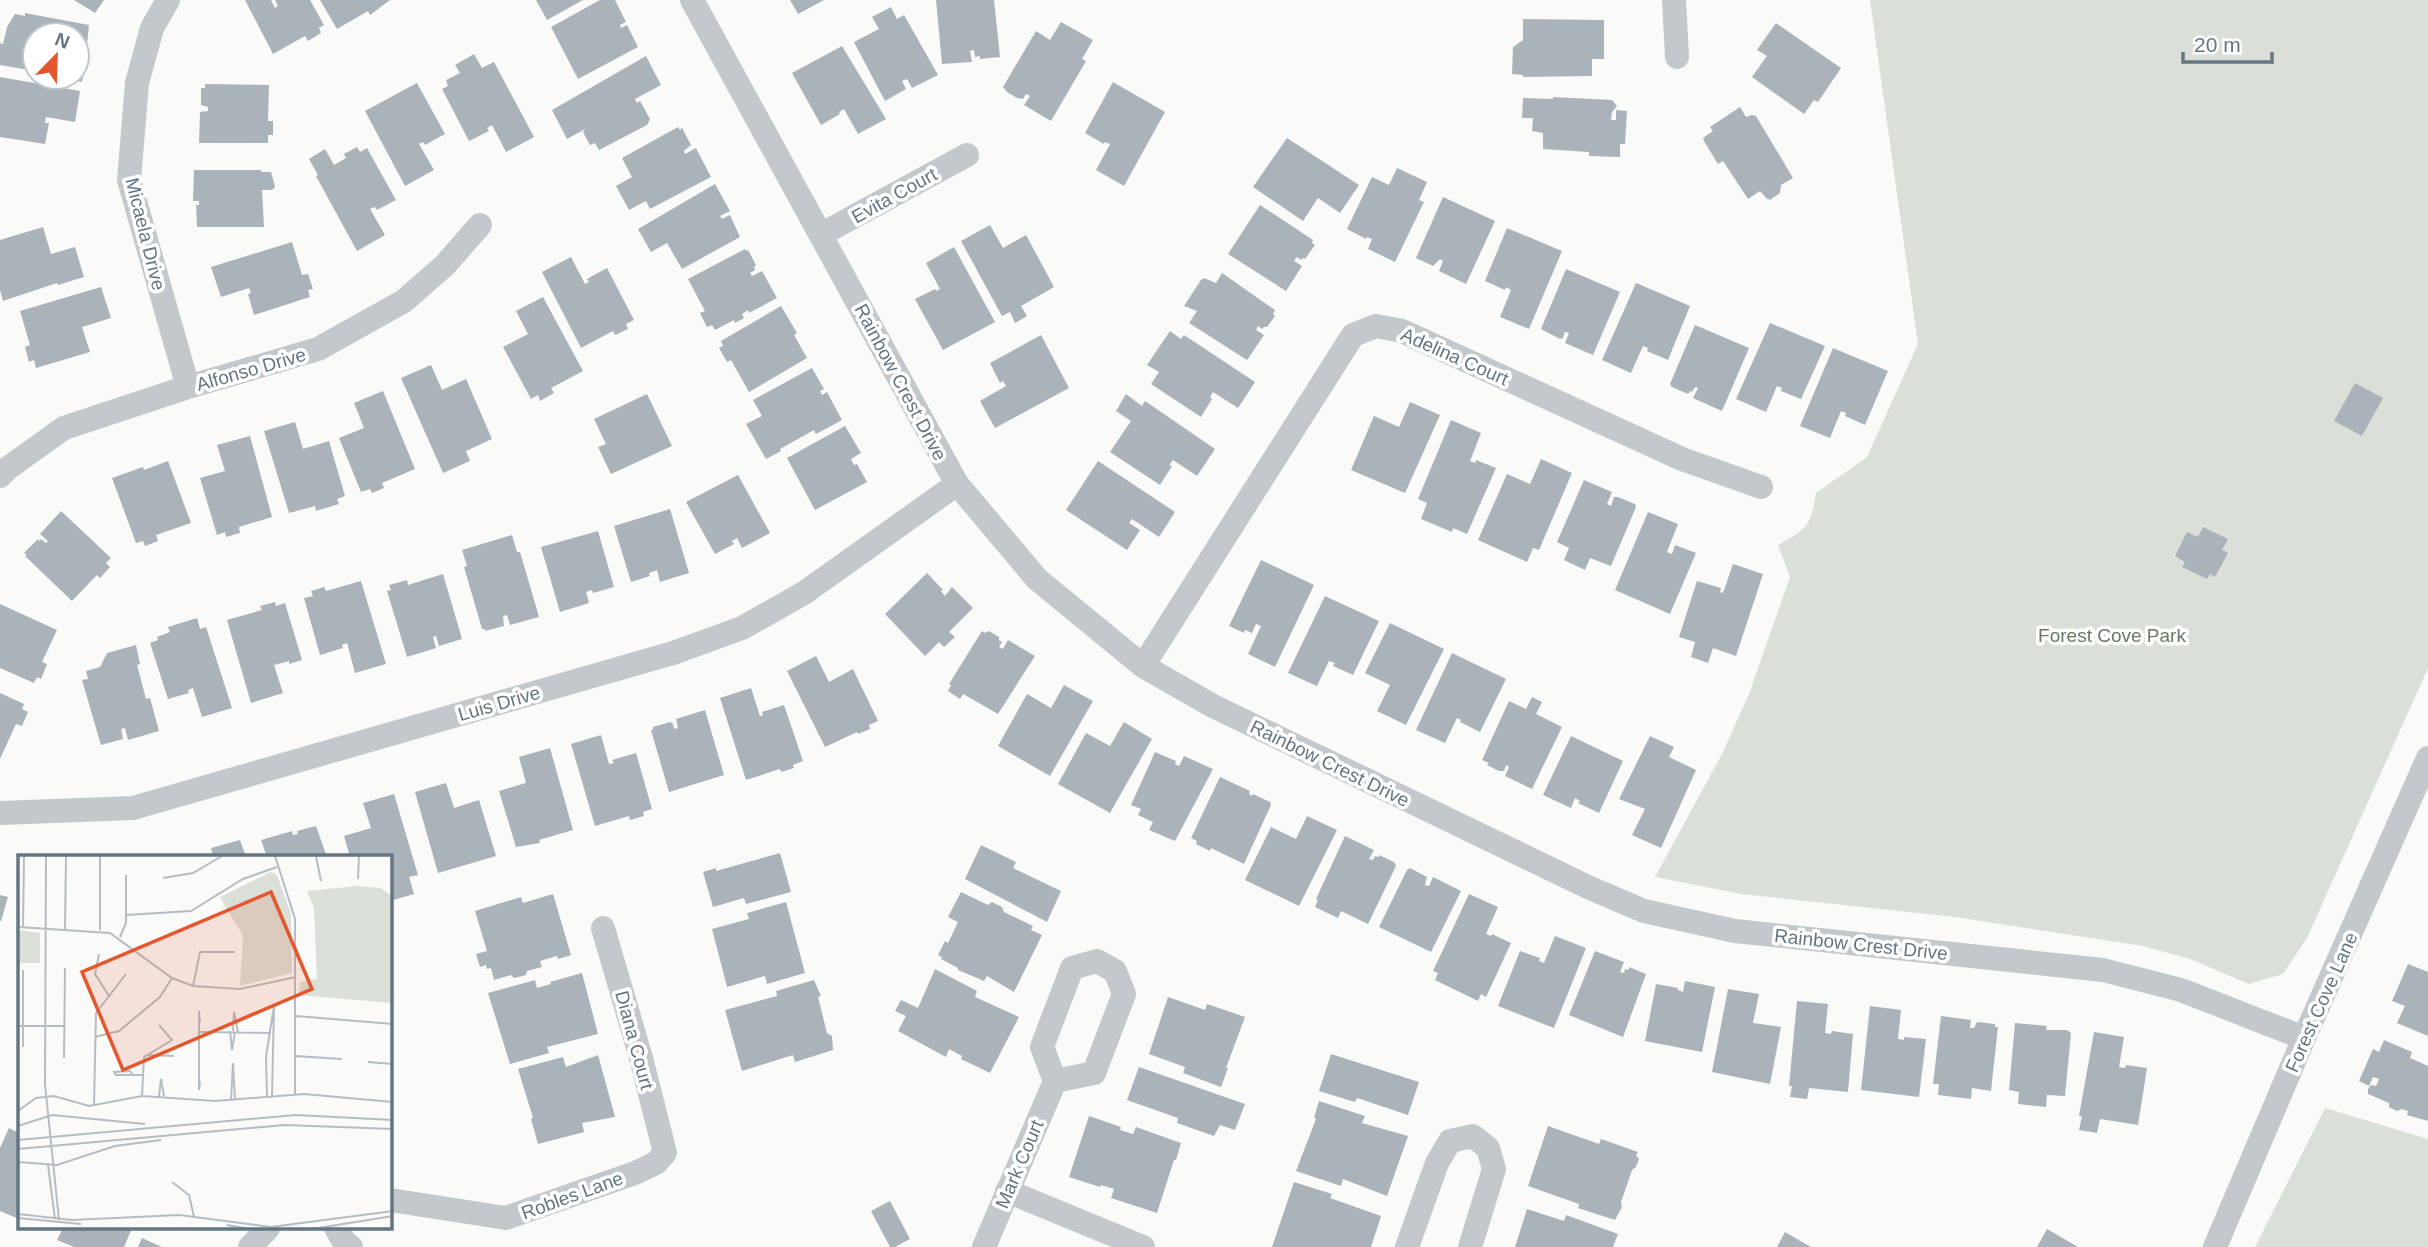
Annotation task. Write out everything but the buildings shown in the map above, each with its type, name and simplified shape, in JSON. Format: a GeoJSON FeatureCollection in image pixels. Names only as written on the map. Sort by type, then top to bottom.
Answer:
{"type":"FeatureCollection","features":[{"type":"Feature","properties":{"kind":"street","name":"Micaela Drive"},"geometry":{"type":"LineString","coordinates":[[168,0],[152,28],[137,83],[129,180],[188,387]]}},
{"type":"Feature","properties":{"kind":"street","name":"Rainbow Crest Drive"},"geometry":{"type":"LineString","coordinates":[[692,0],[957,484],[1037,579],[1143,666],[1213,706],[1577,882],[1644,911],[1735,931],[2103,970],[2181,990],[2304,1038]]}},
{"type":"Feature","properties":{"kind":"street"},"geometry":{"type":"LineString","coordinates":[[1674,0],[1677,57]]}},
{"type":"Feature","properties":{"kind":"street","name":"Evita Court"},"geometry":{"type":"LineString","coordinates":[[822,234],[967,155]]}},
{"type":"Feature","properties":{"kind":"street","name":"Alfonso Drive"},"geometry":{"type":"LineString","coordinates":[[0,476],[64,428],[188,387],[318,349],[404,301],[445,265],[480,225]]}},
{"type":"Feature","properties":{"kind":"street","name":"Adelina Court"},"geometry":{"type":"LineString","coordinates":[[1143,666],[1353,335],[1376,326],[1402,331],[1682,460],[1761,487]]}},
{"type":"Feature","properties":{"kind":"street","name":"Luis Drive"},"geometry":{"type":"LineString","coordinates":[[0,813],[133,808],[684,649],[742,628],[804,593],[957,484]]}},
{"type":"Feature","properties":{"kind":"street","name":"Forest Cove Lane"},"geometry":{"type":"LineString","coordinates":[[2215,1247],[2428,758]]}},
{"type":"Feature","properties":{"kind":"street","name":"Diana Court"},"geometry":{"type":"LineString","coordinates":[[603,928],[665,1153]]}},
{"type":"Feature","properties":{"kind":"street"},"geometry":{"type":"LineString","coordinates":[[1097,961],[1115,971],[1124,994],[1094,1073],[1055,1081],[1042,1047],[1072,968],[1097,961]]}},
{"type":"Feature","properties":{"kind":"street","name":"Mark Court"},"geometry":{"type":"LineString","coordinates":[[984,1247],[1055,1081]]}},
{"type":"Feature","properties":{"kind":"street"},"geometry":{"type":"LineString","coordinates":[[1407,1247],[1437,1163],[1450,1141],[1473,1136],[1488,1148],[1494,1169],[1470,1247]]}},
{"type":"Feature","properties":{"kind":"street","name":"Robles Lane"},"geometry":{"type":"LineString","coordinates":[[392,1200],[506,1218],[635,1173],[656,1163],[665,1153]]}},
{"type":"Feature","properties":{"kind":"street"},"geometry":{"type":"LineString","coordinates":[[1007,1191],[1143,1247]]}},
{"type":"Feature","properties":{"kind":"street"},"geometry":{"type":"LineString","coordinates":[[250,1247],[266,1230]]}},
{"type":"Feature","properties":{"kind":"street"},"geometry":{"type":"LineString","coordinates":[[337,1230],[342,1240],[351,1247]]}},
{"type":"Feature","properties":{"kind":"green space","name":"Forest Cove Park"},"geometry":{"type":"Polygon","coordinates":[[[1870,0],[2428,0],[2428,668],[2307,938],[2283,974],[2249,984],[2190,959],[2143,946],[1955,917],[1741,894],[1655,877],[1722,754],[1749,694],[1790,577],[1778,545],[1806,525],[1812,513],[1816,493],[1867,457],[1918,344],[1870,0]]]}},
{"type":"Feature","properties":{"kind":"green space"},"geometry":{"type":"Polygon","coordinates":[[[2325,1108],[2428,1139],[2428,1247],[2255,1247],[2325,1108]]]}}]}
